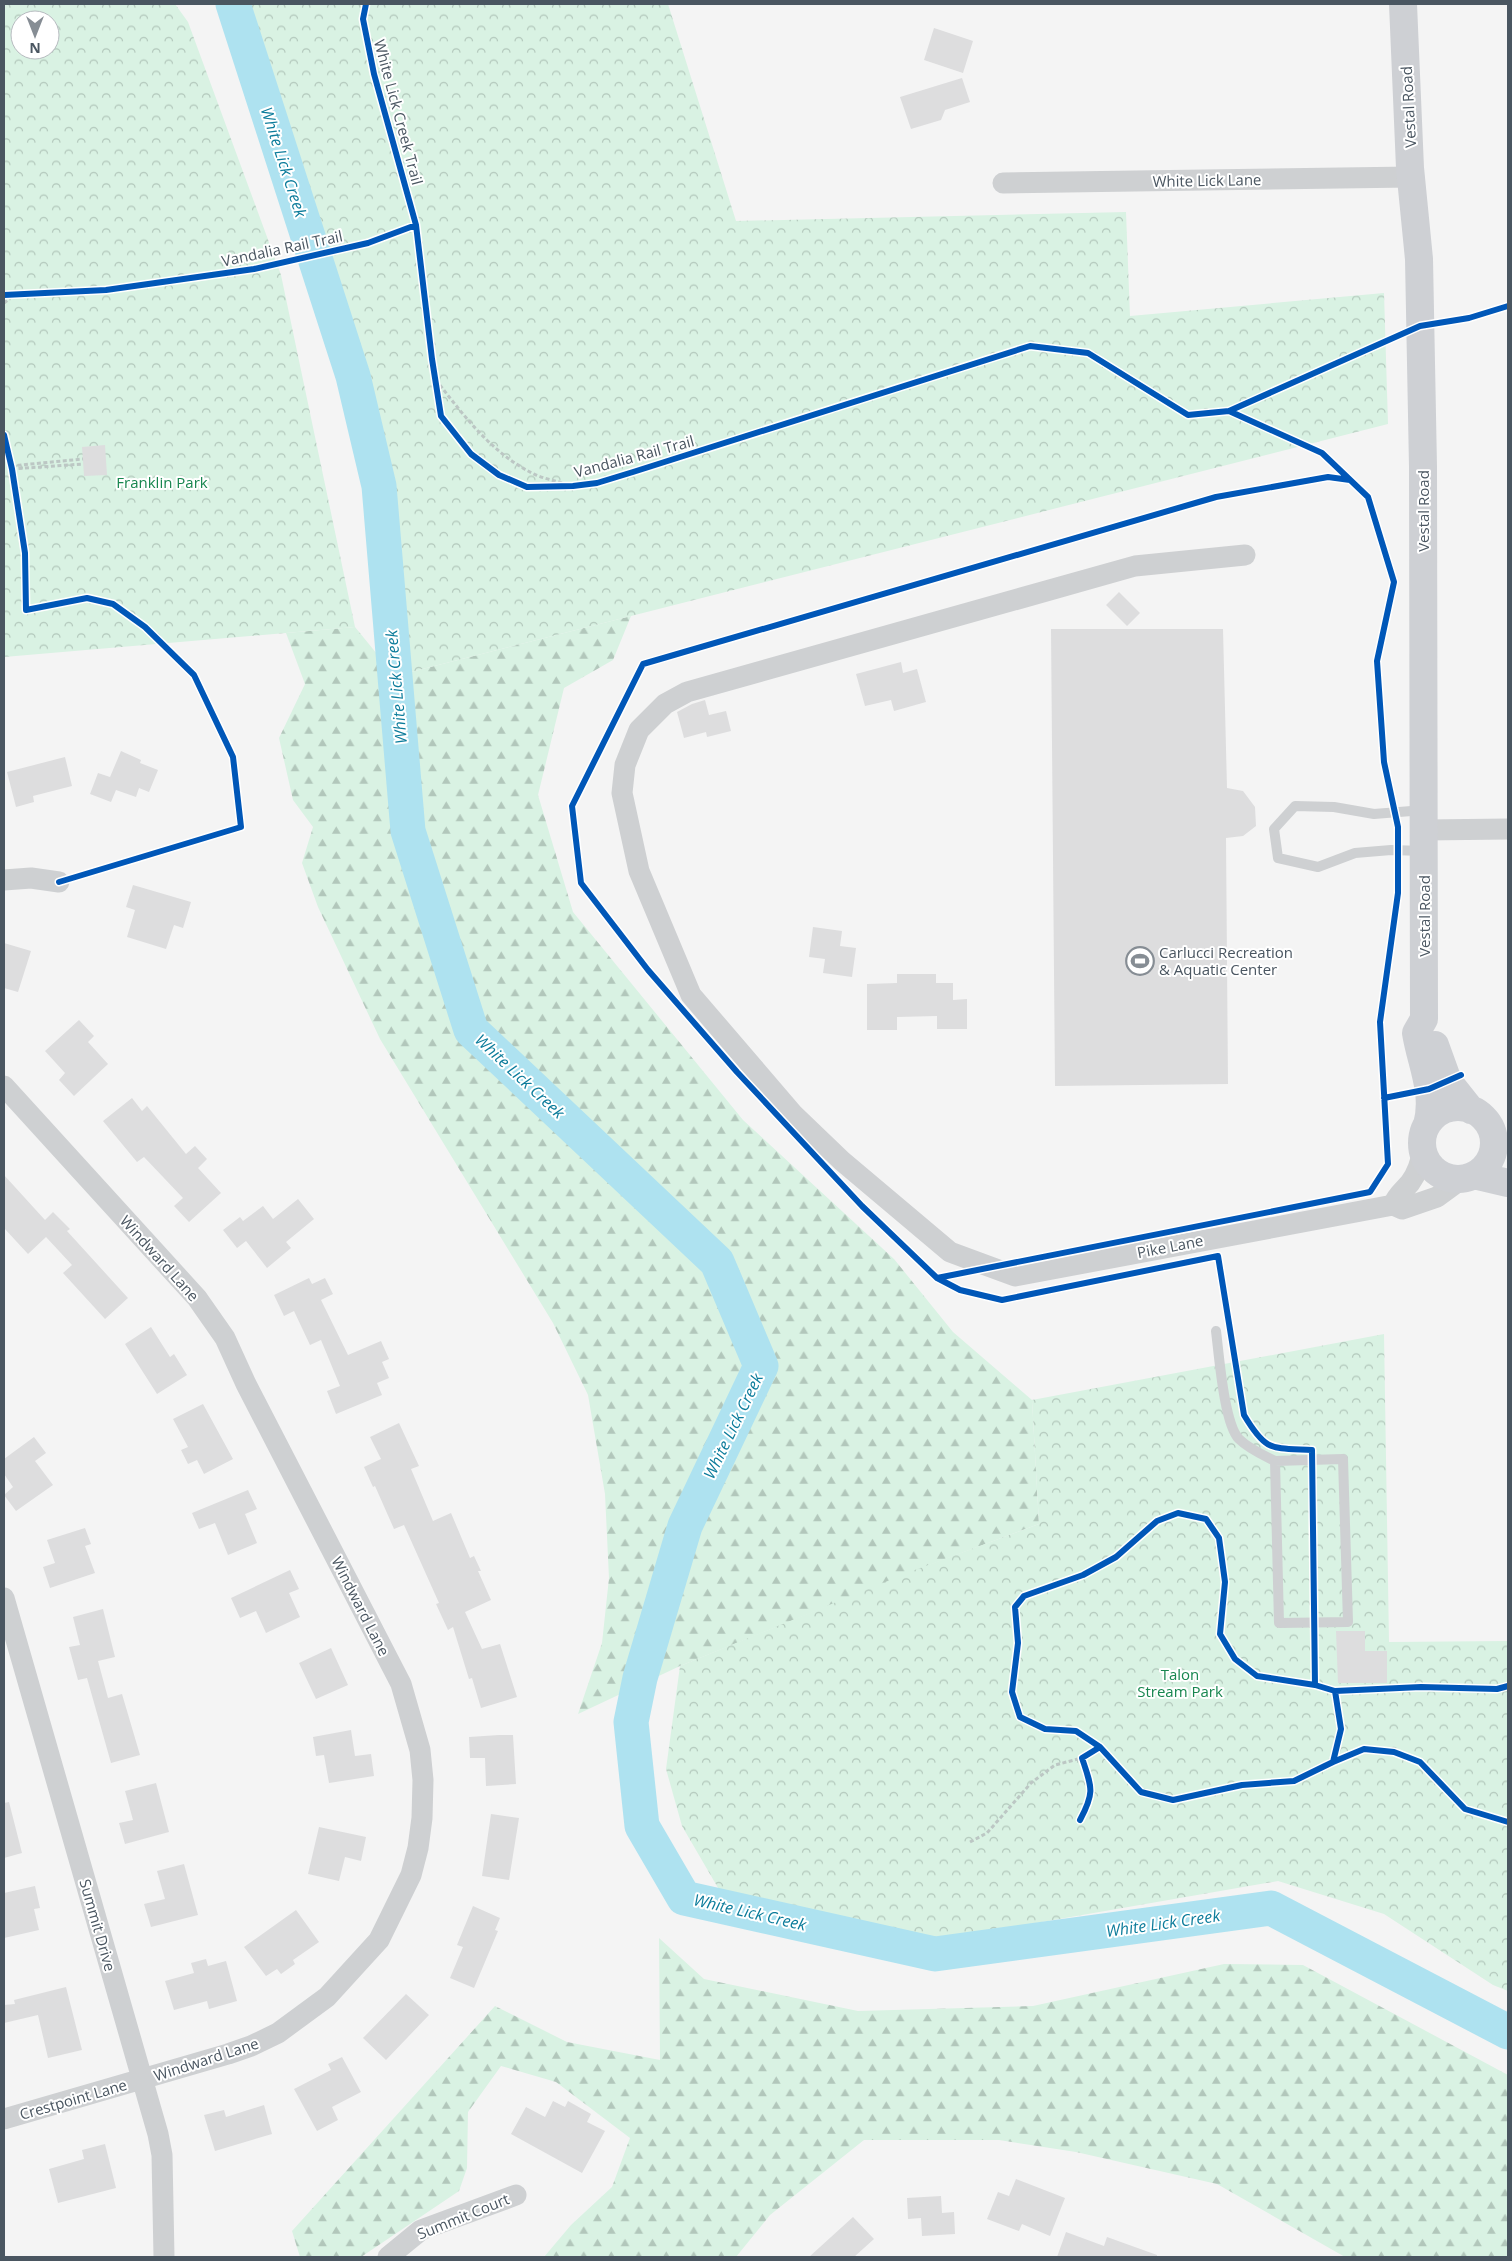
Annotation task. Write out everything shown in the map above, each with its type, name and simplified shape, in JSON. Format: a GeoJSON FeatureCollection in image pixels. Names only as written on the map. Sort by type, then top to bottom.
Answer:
{"type":"FeatureCollection","features":[{"type":"Feature","properties":{"kind":"street","name":"Vestal Road"},"geometry":{"type":"LineString","coordinates":[[1403,4],[1411,176],[1419,259],[1423,467],[1425,830],[1424,1020],[1416,1033],[1430,1093],[1430,1114],[1425,1137]]}},
{"type":"Feature","properties":{"kind":"street","name":"White Lick Lane"},"geometry":{"type":"LineString","coordinates":[[1003,183],[1411,176]]}},
{"type":"Feature","properties":{"kind":"street","name":"Pike Lane"},"geometry":{"type":"LineString","coordinates":[[1245,555],[1135,566],[687,692],[665,704],[639,730],[625,765],[622,793],[639,871],[691,995],[793,1114],[845,1163],[950,1252],[1015,1276],[1393,1205],[1402,1209],[1437,1197],[1469,1177]]}},
{"type":"Feature","properties":{"kind":"street"},"geometry":{"type":"LineString","coordinates":[[1425,830],[1508,829]]}},
{"type":"Feature","properties":{"kind":"street"},"geometry":{"type":"LineString","coordinates":[[4,880],[31,878],[59,882]]}},
{"type":"Feature","properties":{"kind":"street","name":"Vestal Road"},"geometry":{"type":"LineString","coordinates":[[1424,1020],[1433,1033],[1435,1049],[1448,1082],[1471,1110]]}},
{"type":"Feature","properties":{"kind":"street","name":"Windward Lane"},"geometry":{"type":"LineString","coordinates":[[4,1086],[197,1298],[225,1338],[402,1684],[420,1750],[422,1818],[418,1848],[411,1875],[379,1940],[327,1997],[278,2033],[251,2046],[142,2079]]}},
{"type":"Feature","properties":{"kind":"street"},"geometry":{"type":"LineString","coordinates":[[1393,1205],[1396,1196],[1418,1171],[1425,1137],[1441,1111],[1449,1108],[1471,1110],[1488,1123],[1500,1150],[1493,1150],[1490,1160],[1482,1170],[1469,1177]]}},
{"type":"Feature","properties":{"kind":"street"},"geometry":{"type":"LineString","coordinates":[[1425,1137],[1429,1165],[1439,1174],[1450,1178],[1469,1177],[1508,1183]]}},
{"type":"Feature","properties":{"kind":"street","name":"Summit Drive"},"geometry":{"type":"LineString","coordinates":[[4,1598],[162,2155],[164,2257]]}},
{"type":"Feature","properties":{"kind":"street","name":"Crestpoint Lane"},"geometry":{"type":"LineString","coordinates":[[4,2119],[142,2079]]}},
{"type":"Feature","properties":{"kind":"street","name":"Summit Court"},"geometry":{"type":"LineString","coordinates":[[388,2257],[421,2230],[516,2195]]}},
{"type":"Feature","properties":{"kind":"lane"},"geometry":{"type":"LineString","coordinates":[[1295,806],[1334,807],[1374,814],[1425,830],[1391,850],[1355,854],[1318,867],[1278,858],[1274,829],[1295,806]]}},
{"type":"Feature","properties":{"kind":"lane"},"geometry":{"type":"LineString","coordinates":[[1216,1331],[1225,1407],[1237,1438],[1275,1461],[1344,1459],[1348,1622],[1280,1622],[1275,1461]]}},
{"type":"Feature","properties":{"kind":"path"},"geometry":{"type":"LineString","coordinates":[[4,303],[14,294]]}},
{"type":"Feature","properties":{"kind":"path"},"geometry":{"type":"LineString","coordinates":[[4,295],[24,294]]}},
{"type":"Feature","properties":{"kind":"path"},"geometry":{"type":"LineString","coordinates":[[435,377],[438,398]]}},
{"type":"Feature","properties":{"kind":"path"},"geometry":{"type":"LineString","coordinates":[[435,377],[472,425],[506,458],[537,475],[573,486]]}},
{"type":"Feature","properties":{"kind":"path"},"geometry":{"type":"LineString","coordinates":[[9,458],[14,479]]}},
{"type":"Feature","properties":{"kind":"path"},"geometry":{"type":"LineString","coordinates":[[12,467],[83,461]]}},
{"type":"Feature","properties":{"kind":"path"},"geometry":{"type":"LineString","coordinates":[[970,1842],[987,1833],[1031,1783],[1055,1766],[1085,1756],[1084,1766]]}},
{"type":"Feature","properties":{"kind":"green space","name":"Franklin Park"},"geometry":{"type":"Polygon","coordinates":[[[4,4],[175,4],[188,22],[281,275],[355,627],[4,657],[4,4]]]}},
{"type":"Feature","properties":{"kind":"green space"},"geometry":{"type":"Polygon","coordinates":[[[233,4],[668,4],[736,221],[1126,212],[1130,316],[1384,293],[1388,424],[395,676],[379,486],[353,376],[233,4]]]}},
{"type":"Feature","properties":{"kind":"green space"},"geometry":{"type":"Polygon","coordinates":[[[631,616],[613,660],[564,688],[538,795],[573,912],[743,1120],[894,1259],[953,1332],[1032,1400],[1039,1524],[932,1564],[680,1666],[578,1714],[602,1643],[609,1578],[605,1494],[588,1395],[553,1323],[380,1039],[318,907],[302,863],[313,827],[293,800],[279,738],[305,684],[286,633],[355,627],[395,676],[631,616]]]}},
{"type":"Feature","properties":{"kind":"green space","name":"Talon Stream Park"},"geometry":{"type":"Polygon","coordinates":[[[1384,1334],[1389,1642],[1508,1641],[1508,1991],[1493,1985],[1384,1914],[1278,1881],[939,1940],[822,1918],[721,1893],[682,1826],[666,1769],[680,1666],[912,1571],[1039,1524],[1032,1400],[1384,1334]]]}},
{"type":"Feature","properties":{"kind":"green space"},"geometry":{"type":"Polygon","coordinates":[[[659,1938],[704,1979],[858,2011],[1033,2006],[1224,1964],[1303,1965],[1508,2075],[1508,2257],[1345,2257],[1217,2184],[1076,2152],[999,2140],[864,2140],[770,2215],[736,2257],[544,2257],[571,2225],[612,2187],[630,2138],[556,2082],[501,2066],[468,2112],[467,2168],[459,2191],[361,2257],[300,2257],[292,2231],[495,2006],[567,2042],[660,2060],[659,1938]]]}},
{"type":"Feature","properties":{"kind":"building"},"geometry":{"type":"Polygon","coordinates":[[[934,28],[973,41],[963,73],[924,60],[934,28]]]}},
{"type":"Feature","properties":{"kind":"building"},"geometry":{"type":"Polygon","coordinates":[[[962,78],[970,102],[945,110],[941,120],[911,129],[900,97],[962,78]]]}},
{"type":"Feature","properties":{"kind":"building"},"geometry":{"type":"Polygon","coordinates":[[[105,445],[107,475],[84,476],[82,447],[105,445]]]}},
{"type":"Feature","properties":{"kind":"building"},"geometry":{"type":"Polygon","coordinates":[[[1119,592],[1140,613],[1127,626],[1106,605],[1119,592]]]}},
{"type":"Feature","properties":{"kind":"building","name":"Carlucci Recreation & Aquatic Center"},"geometry":{"type":"Polygon","coordinates":[[[1051,629],[1223,629],[1227,788],[1243,791],[1255,807],[1256,826],[1243,836],[1226,838],[1228,1084],[1055,1086],[1051,629]]]}},
{"type":"Feature","properties":{"kind":"building"},"geometry":{"type":"Polygon","coordinates":[[[901,662],[903,673],[917,669],[926,702],[894,711],[891,700],[865,706],[856,674],[901,662]]]}},
{"type":"Feature","properties":{"kind":"building"},"geometry":{"type":"Polygon","coordinates":[[[705,700],[709,715],[726,711],[731,731],[707,737],[706,732],[684,738],[677,712],[705,700]]]}},
{"type":"Feature","properties":{"kind":"building"},"geometry":{"type":"Polygon","coordinates":[[[121,751],[141,760],[140,763],[158,770],[149,792],[139,788],[136,797],[116,790],[111,802],[90,794],[98,773],[110,777],[121,751]]]}},
{"type":"Feature","properties":{"kind":"building"},"geometry":{"type":"Polygon","coordinates":[[[65,757],[72,786],[33,796],[34,802],[16,807],[7,772],[65,757]]]}},
{"type":"Feature","properties":{"kind":"building"},"geometry":{"type":"Polygon","coordinates":[[[133,885],[191,902],[183,928],[174,925],[166,949],[127,937],[135,910],[126,907],[133,885]]]}},
{"type":"Feature","properties":{"kind":"building"},"geometry":{"type":"Polygon","coordinates":[[[813,927],[842,931],[840,946],[856,948],[852,977],[823,973],[825,959],[809,957],[813,927]]]}},
{"type":"Feature","properties":{"kind":"building"},"geometry":{"type":"Polygon","coordinates":[[[4,943],[31,951],[18,992],[4,988],[4,943]]]}},
{"type":"Feature","properties":{"kind":"building"},"geometry":{"type":"Polygon","coordinates":[[[897,974],[936,974],[936,983],[953,983],[953,1000],[967,999],[967,1029],[937,1029],[937,1016],[897,1017],[897,1030],[867,1030],[867,984],[897,983],[897,974]]]}},
{"type":"Feature","properties":{"kind":"building"},"geometry":{"type":"Polygon","coordinates":[[[79,1020],[94,1036],[88,1042],[108,1064],[74,1096],[59,1080],[65,1073],[45,1051],[79,1020]]]}},
{"type":"Feature","properties":{"kind":"building"},"geometry":{"type":"Polygon","coordinates":[[[132,1098],[142,1111],[147,1106],[186,1154],[195,1146],[207,1159],[198,1168],[221,1193],[189,1222],[174,1206],[183,1198],[144,1157],[137,1162],[103,1121],[132,1098]]]}},
{"type":"Feature","properties":{"kind":"building"},"geometry":{"type":"Polygon","coordinates":[[[4,1175],[45,1220],[53,1212],[70,1229],[67,1231],[128,1298],[105,1319],[63,1273],[72,1265],[46,1237],[28,1254],[4,1228],[4,1175]]]}},
{"type":"Feature","properties":{"kind":"building"},"geometry":{"type":"Polygon","coordinates":[[[298,1199],[314,1219],[286,1242],[291,1248],[267,1268],[246,1241],[237,1248],[223,1230],[240,1217],[243,1221],[263,1206],[273,1219],[298,1199]]]}},
{"type":"Feature","properties":{"kind":"building"},"geometry":{"type":"Polygon","coordinates":[[[309,1278],[312,1284],[325,1278],[333,1294],[321,1300],[348,1355],[381,1341],[389,1359],[382,1362],[389,1378],[377,1383],[382,1395],[336,1414],[327,1391],[340,1386],[321,1340],[310,1345],[294,1311],[284,1316],[274,1295],[309,1278]]]}},
{"type":"Feature","properties":{"kind":"building"},"geometry":{"type":"Polygon","coordinates":[[[151,1327],[170,1357],[174,1354],[187,1375],[157,1394],[125,1344],[151,1327]]]}},
{"type":"Feature","properties":{"kind":"building"},"geometry":{"type":"Polygon","coordinates":[[[203,1404],[233,1459],[204,1474],[197,1460],[188,1464],[181,1450],[188,1447],[173,1419],[203,1404]]]}},
{"type":"Feature","properties":{"kind":"building"},"geometry":{"type":"Polygon","coordinates":[[[399,1423],[419,1466],[411,1469],[433,1521],[451,1513],[470,1558],[474,1556],[481,1571],[478,1571],[491,1600],[465,1612],[482,1649],[500,1644],[517,1697],[481,1708],[472,1678],[469,1679],[453,1627],[448,1630],[436,1604],[439,1603],[404,1525],[394,1529],[375,1486],[373,1487],[364,1467],[381,1459],[370,1437],[399,1423]]]}},
{"type":"Feature","properties":{"kind":"building"},"geometry":{"type":"Polygon","coordinates":[[[34,1437],[46,1453],[35,1461],[53,1485],[16,1511],[4,1495],[13,1487],[4,1474],[4,1459],[34,1437]]]}},
{"type":"Feature","properties":{"kind":"building"},"geometry":{"type":"Polygon","coordinates":[[[248,1490],[257,1509],[245,1514],[257,1543],[228,1555],[215,1523],[199,1529],[192,1513],[248,1490]]]}},
{"type":"Feature","properties":{"kind":"building"},"geometry":{"type":"Polygon","coordinates":[[[85,1528],[91,1544],[85,1546],[95,1573],[50,1588],[43,1567],[55,1563],[47,1540],[85,1528]]]}},
{"type":"Feature","properties":{"kind":"building"},"geometry":{"type":"Polygon","coordinates":[[[290,1570],[299,1589],[289,1593],[300,1617],[266,1633],[256,1611],[240,1618],[231,1598],[290,1570]]]}},
{"type":"Feature","properties":{"kind":"building"},"geometry":{"type":"Polygon","coordinates":[[[103,1609],[115,1657],[98,1661],[108,1698],[122,1694],[140,1755],[111,1763],[87,1678],[78,1680],[69,1647],[80,1645],[73,1617],[103,1609]]]}},
{"type":"Feature","properties":{"kind":"building"},"geometry":{"type":"Polygon","coordinates":[[[1336,1631],[1365,1631],[1365,1651],[1387,1651],[1387,1683],[1338,1683],[1336,1631]]]}},
{"type":"Feature","properties":{"kind":"building"},"geometry":{"type":"Polygon","coordinates":[[[331,1648],[348,1685],[316,1699],[299,1663],[331,1648]]]}},
{"type":"Feature","properties":{"kind":"building"},"geometry":{"type":"Polygon","coordinates":[[[351,1730],[355,1756],[371,1754],[374,1776],[329,1783],[324,1755],[316,1756],[313,1737],[351,1730]]]}},
{"type":"Feature","properties":{"kind":"building"},"geometry":{"type":"Polygon","coordinates":[[[513,1735],[516,1784],[486,1786],[485,1758],[470,1758],[469,1737],[513,1735]]]}},
{"type":"Feature","properties":{"kind":"building"},"geometry":{"type":"Polygon","coordinates":[[[156,1783],[169,1832],[125,1844],[119,1823],[133,1820],[125,1791],[156,1783]]]}},
{"type":"Feature","properties":{"kind":"building"},"geometry":{"type":"Polygon","coordinates":[[[9,1802],[22,1853],[4,1858],[4,1803],[9,1802]]]}},
{"type":"Feature","properties":{"kind":"building"},"geometry":{"type":"Polygon","coordinates":[[[491,1814],[519,1818],[509,1880],[482,1876],[491,1814]]]}},
{"type":"Feature","properties":{"kind":"building"},"geometry":{"type":"Polygon","coordinates":[[[319,1827],[366,1837],[361,1861],[345,1857],[339,1881],[308,1874],[319,1827]]]}},
{"type":"Feature","properties":{"kind":"building"},"geometry":{"type":"Polygon","coordinates":[[[184,1864],[198,1915],[151,1927],[144,1904],[165,1899],[157,1871],[184,1864]]]}},
{"type":"Feature","properties":{"kind":"building"},"geometry":{"type":"Polygon","coordinates":[[[35,1886],[40,1908],[34,1909],[39,1930],[4,1938],[4,1893],[35,1886]]]}},
{"type":"Feature","properties":{"kind":"building"},"geometry":{"type":"Polygon","coordinates":[[[473,1906],[500,1918],[495,1930],[498,1931],[474,1988],[450,1978],[463,1947],[457,1945],[473,1906]]]}},
{"type":"Feature","properties":{"kind":"building"},"geometry":{"type":"Polygon","coordinates":[[[296,1910],[319,1942],[293,1960],[295,1964],[281,1974],[277,1969],[266,1976],[244,1947],[296,1910]]]}},
{"type":"Feature","properties":{"kind":"building"},"geometry":{"type":"Polygon","coordinates":[[[206,1959],[208,1966],[226,1961],[237,2001],[209,2009],[207,2001],[174,2010],[165,1981],[194,1973],[191,1963],[206,1959]]]}},
{"type":"Feature","properties":{"kind":"building"},"geometry":{"type":"Polygon","coordinates":[[[66,1987],[82,2050],[48,2058],[38,2015],[4,2023],[4,2005],[15,2004],[14,2000],[66,1987]]]}},
{"type":"Feature","properties":{"kind":"building"},"geometry":{"type":"Polygon","coordinates":[[[406,1994],[429,2015],[386,2060],[363,2038],[406,1994]]]}},
{"type":"Feature","properties":{"kind":"building"},"geometry":{"type":"Polygon","coordinates":[[[342,2057],[361,2092],[332,2107],[338,2120],[317,2131],[294,2089],[331,2070],[328,2064],[342,2057]]]}},
{"type":"Feature","properties":{"kind":"building"},"geometry":{"type":"Polygon","coordinates":[[[553,2101],[565,2107],[568,2101],[591,2114],[587,2122],[605,2131],[582,2173],[511,2134],[526,2107],[545,2117],[553,2101]]]}},
{"type":"Feature","properties":{"kind":"building"},"geometry":{"type":"Polygon","coordinates":[[[264,2105],[272,2134],[215,2151],[204,2115],[224,2110],[226,2117],[264,2105]]]}},
{"type":"Feature","properties":{"kind":"building"},"geometry":{"type":"Polygon","coordinates":[[[105,2144],[116,2188],[58,2203],[49,2169],[84,2159],[82,2150],[105,2144]]]}},
{"type":"Feature","properties":{"kind":"building"},"geometry":{"type":"Polygon","coordinates":[[[1016,2179],[1065,2198],[1050,2236],[1022,2224],[1019,2231],[987,2219],[998,2192],[1009,2196],[1016,2179]]]}},
{"type":"Feature","properties":{"kind":"building"},"geometry":{"type":"Polygon","coordinates":[[[941,2196],[942,2213],[954,2212],[955,2234],[922,2236],[921,2218],[908,2219],[907,2198],[941,2196]]]}},
{"type":"Feature","properties":{"kind":"building"},"geometry":{"type":"Polygon","coordinates":[[[853,2217],[874,2239],[854,2257],[809,2257],[853,2217]]]}},
{"type":"Feature","properties":{"kind":"building"},"geometry":{"type":"Polygon","coordinates":[[[1066,2232],[1104,2246],[1107,2237],[1157,2255],[1157,2257],[1057,2257],[1066,2232]]]}},
{"type":"Feature","properties":{"kind":"waterway","name":"White Lick Creek"},"geometry":{"type":"LineString","coordinates":[[233,4],[353,376],[379,486],[408,831],[471,1030],[717,1262],[761,1366],[685,1526],[640,1678],[631,1722],[642,1826],[684,1898],[935,1954],[1271,1908],[1508,2032]]}},
{"type":"Feature","properties":{"kind":"cycle path","name":"White Lick Creek Trail"},"geometry":{"type":"LineString","coordinates":[[366,4],[363,19],[374,74],[416,225]]}},
{"type":"Feature","properties":{"kind":"cycle path","name":"Vandalia Rail Trail"},"geometry":{"type":"LineString","coordinates":[[4,295],[106,290],[254,269],[368,243],[416,225],[432,359],[441,416],[471,454],[499,475],[527,487],[573,486],[597,483],[1030,346],[1088,353],[1188,415],[1229,411],[1420,326],[1469,318],[1508,306]]}},
{"type":"Feature","properties":{"kind":"cycle path"},"geometry":{"type":"LineString","coordinates":[[1229,411],[1322,453],[1368,497],[1394,582],[1377,661],[1384,762],[1398,827],[1398,893],[1380,1022],[1388,1164],[1370,1192],[937,1278],[862,1206],[737,1072],[648,970],[581,883],[572,806],[643,664],[1216,497],[1328,477],[1350,480]]}},
{"type":"Feature","properties":{"kind":"cycle path"},"geometry":{"type":"LineString","coordinates":[[4,435],[12,469],[25,553],[26,610],[87,598],[113,604],[145,627],[194,675],[233,757],[241,827],[59,882]]}},
{"type":"Feature","properties":{"kind":"cycle path"},"geometry":{"type":"LineString","coordinates":[[1384,1098],[1429,1089],[1461,1075]]}},
{"type":"Feature","properties":{"kind":"cycle path"},"geometry":{"type":"LineString","coordinates":[[937,1278],[960,1290],[1002,1300],[1218,1256],[1244,1415],[1258,1436],[1271,1446],[1312,1450],[1315,1685],[1335,1691],[1421,1687],[1497,1689],[1508,1686]]}},
{"type":"Feature","properties":{"kind":"cycle path"},"geometry":{"type":"LineString","coordinates":[[1315,1685],[1257,1676],[1235,1659],[1220,1634],[1225,1582],[1219,1538],[1206,1519],[1178,1513],[1157,1521],[1116,1557],[1083,1575],[1024,1596],[1015,1607],[1018,1643],[1012,1692],[1020,1717],[1045,1729],[1076,1731],[1100,1747],[1141,1792],[1173,1800],[1242,1785],[1294,1781],[1333,1762]]}},
{"type":"Feature","properties":{"kind":"cycle path"},"geometry":{"type":"LineString","coordinates":[[1335,1691],[1341,1729],[1333,1762],[1364,1749],[1394,1752],[1420,1762],[1465,1809],[1508,1822]]}},
{"type":"Feature","properties":{"kind":"cycle path"},"geometry":{"type":"LineString","coordinates":[[1080,1820],[1090,1796],[1090,1783],[1082,1758],[1100,1747]]}},
{"type":"Feature","properties":{"kind":"place","name":"Carlucci Recreation & Aquatic Center"},"geometry":{"type":"Point","coordinates":[1140,961]}}]}
